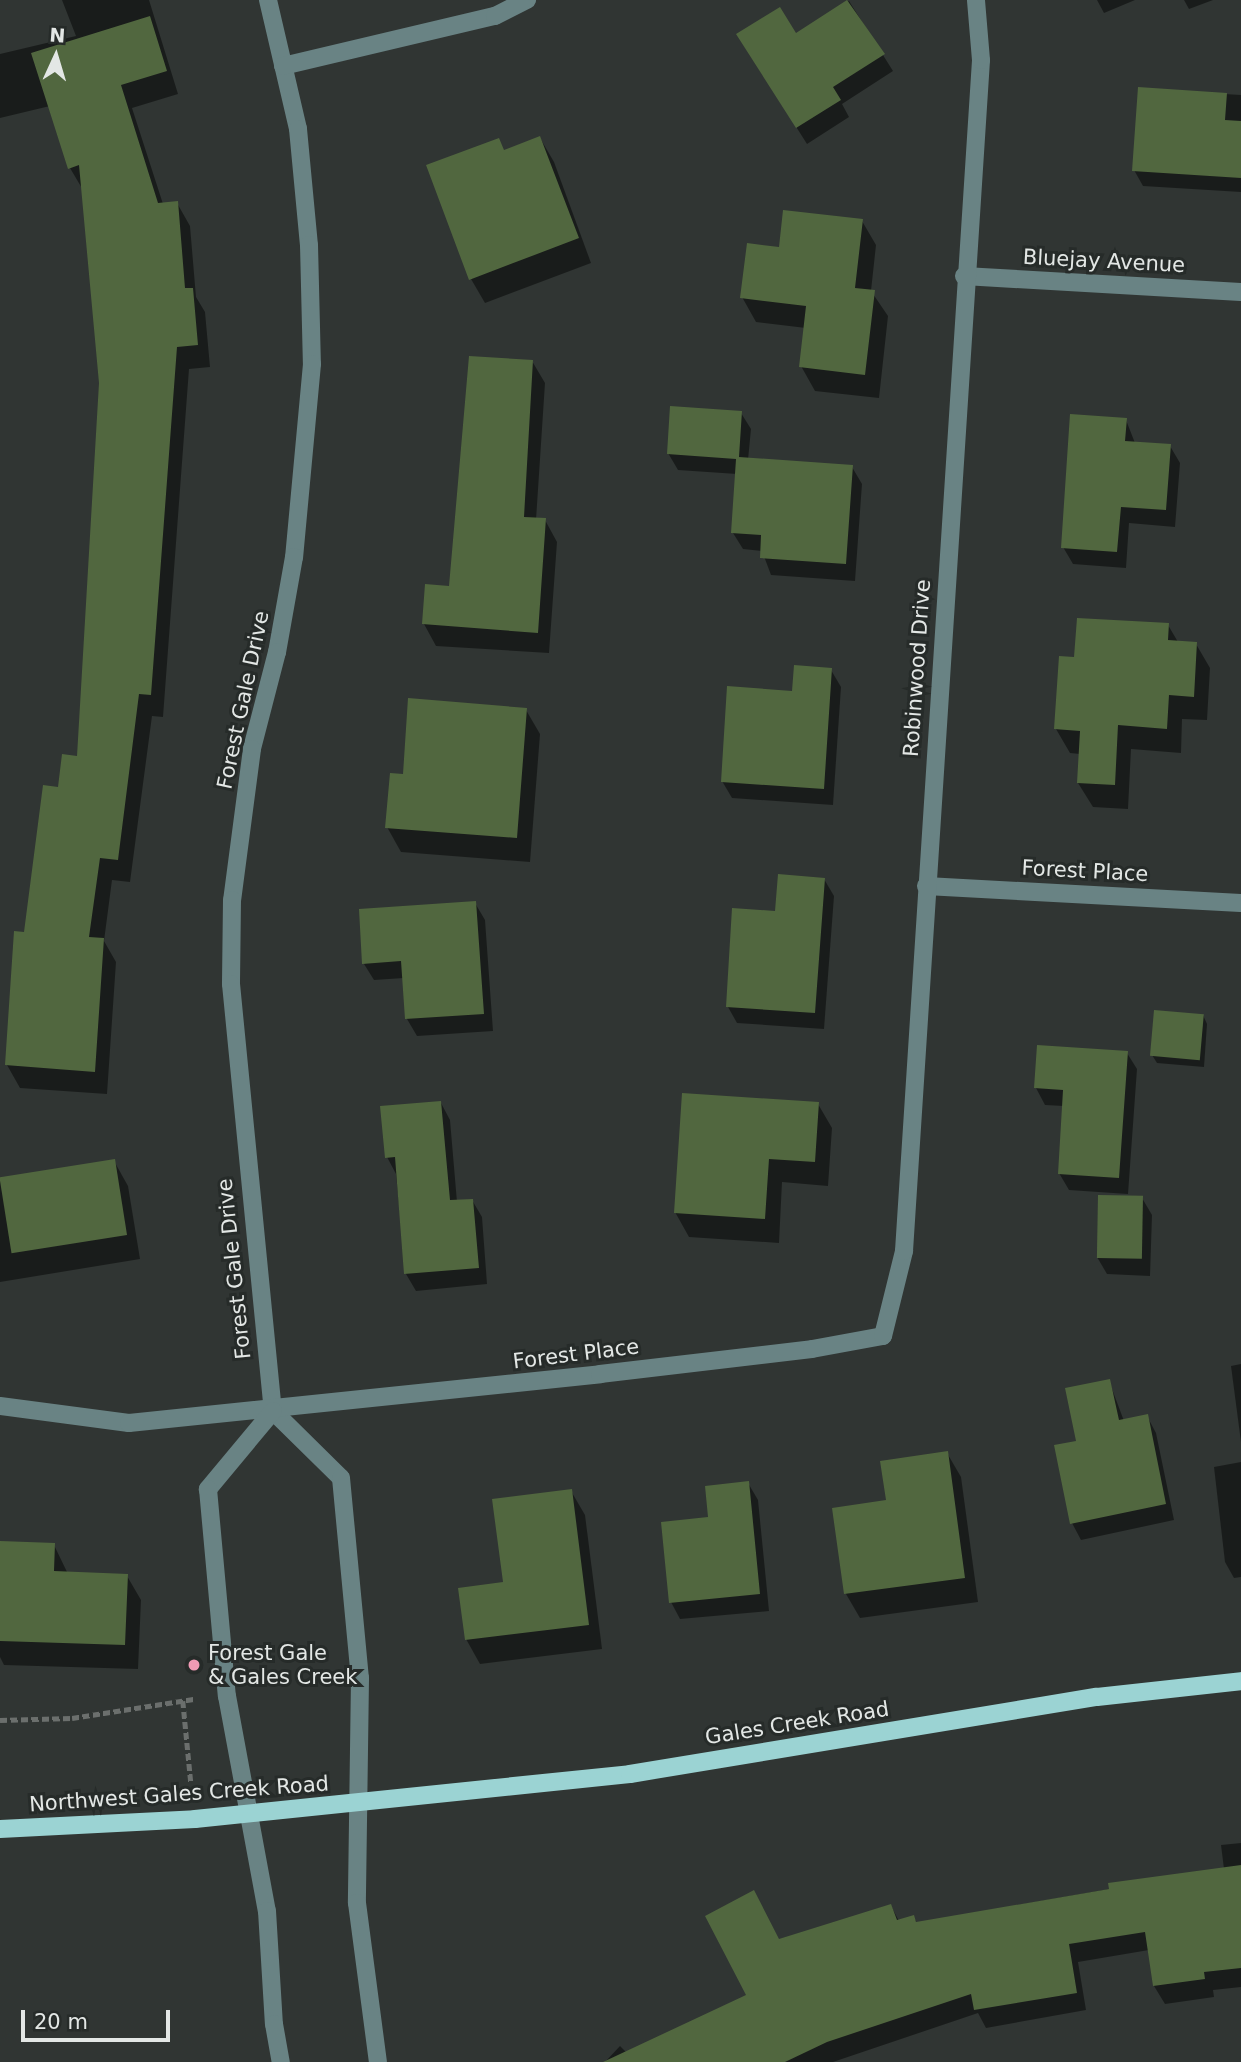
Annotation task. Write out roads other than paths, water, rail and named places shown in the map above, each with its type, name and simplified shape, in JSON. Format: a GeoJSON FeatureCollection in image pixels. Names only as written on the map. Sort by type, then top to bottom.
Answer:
{"type":"FeatureCollection","features":[{"type":"Feature","properties":{"kind":"main road","name":"Gales Creek Road"},"geometry":{"type":"LineString","coordinates":[[360,1803],[630,1774],[1097,1698],[1241,1681]]}},
{"type":"Feature","properties":{"kind":"main road","name":"Northwest Gales Creek Road"},"geometry":{"type":"LineString","coordinates":[[0,1829],[195,1819],[360,1803]]}},
{"type":"Feature","properties":{"kind":"street","name":"Forest Gale Drive"},"geometry":{"type":"LineString","coordinates":[[268,0],[298,129],[304,194],[312,364],[294,557],[277,652],[252,749],[232,900],[231,984],[273,1411]]}},
{"type":"Feature","properties":{"kind":"street"},"geometry":{"type":"LineString","coordinates":[[283,66],[495,16],[527,0]]}},
{"type":"Feature","properties":{"kind":"street","name":"Robinwood Drive"},"geometry":{"type":"LineString","coordinates":[[883,1336],[904,1251],[964,276],[981,60],[976,0]]}},
{"type":"Feature","properties":{"kind":"street","name":"Bluejay Avenue"},"geometry":{"type":"LineString","coordinates":[[964,276],[1241,292]]}},
{"type":"Feature","properties":{"kind":"street","name":"Forest Place"},"geometry":{"type":"LineString","coordinates":[[926,886],[1241,904]]}},
{"type":"Feature","properties":{"kind":"street","name":"Forest Place"},"geometry":{"type":"LineString","coordinates":[[0,1406],[129,1423],[273,1411],[812,1349],[883,1336]]}},
{"type":"Feature","properties":{"kind":"street"},"geometry":{"type":"LineString","coordinates":[[281,2062],[274,2024],[267,1911],[226,1696],[208,1489],[273,1411],[341,1478],[360,1678],[357,1903],[379,2062]]}},
{"type":"Feature","properties":{"kind":"place","name":"Forest Gale & Gales Creek"},"geometry":{"type":"Point","coordinates":[194,1665]}}]}
